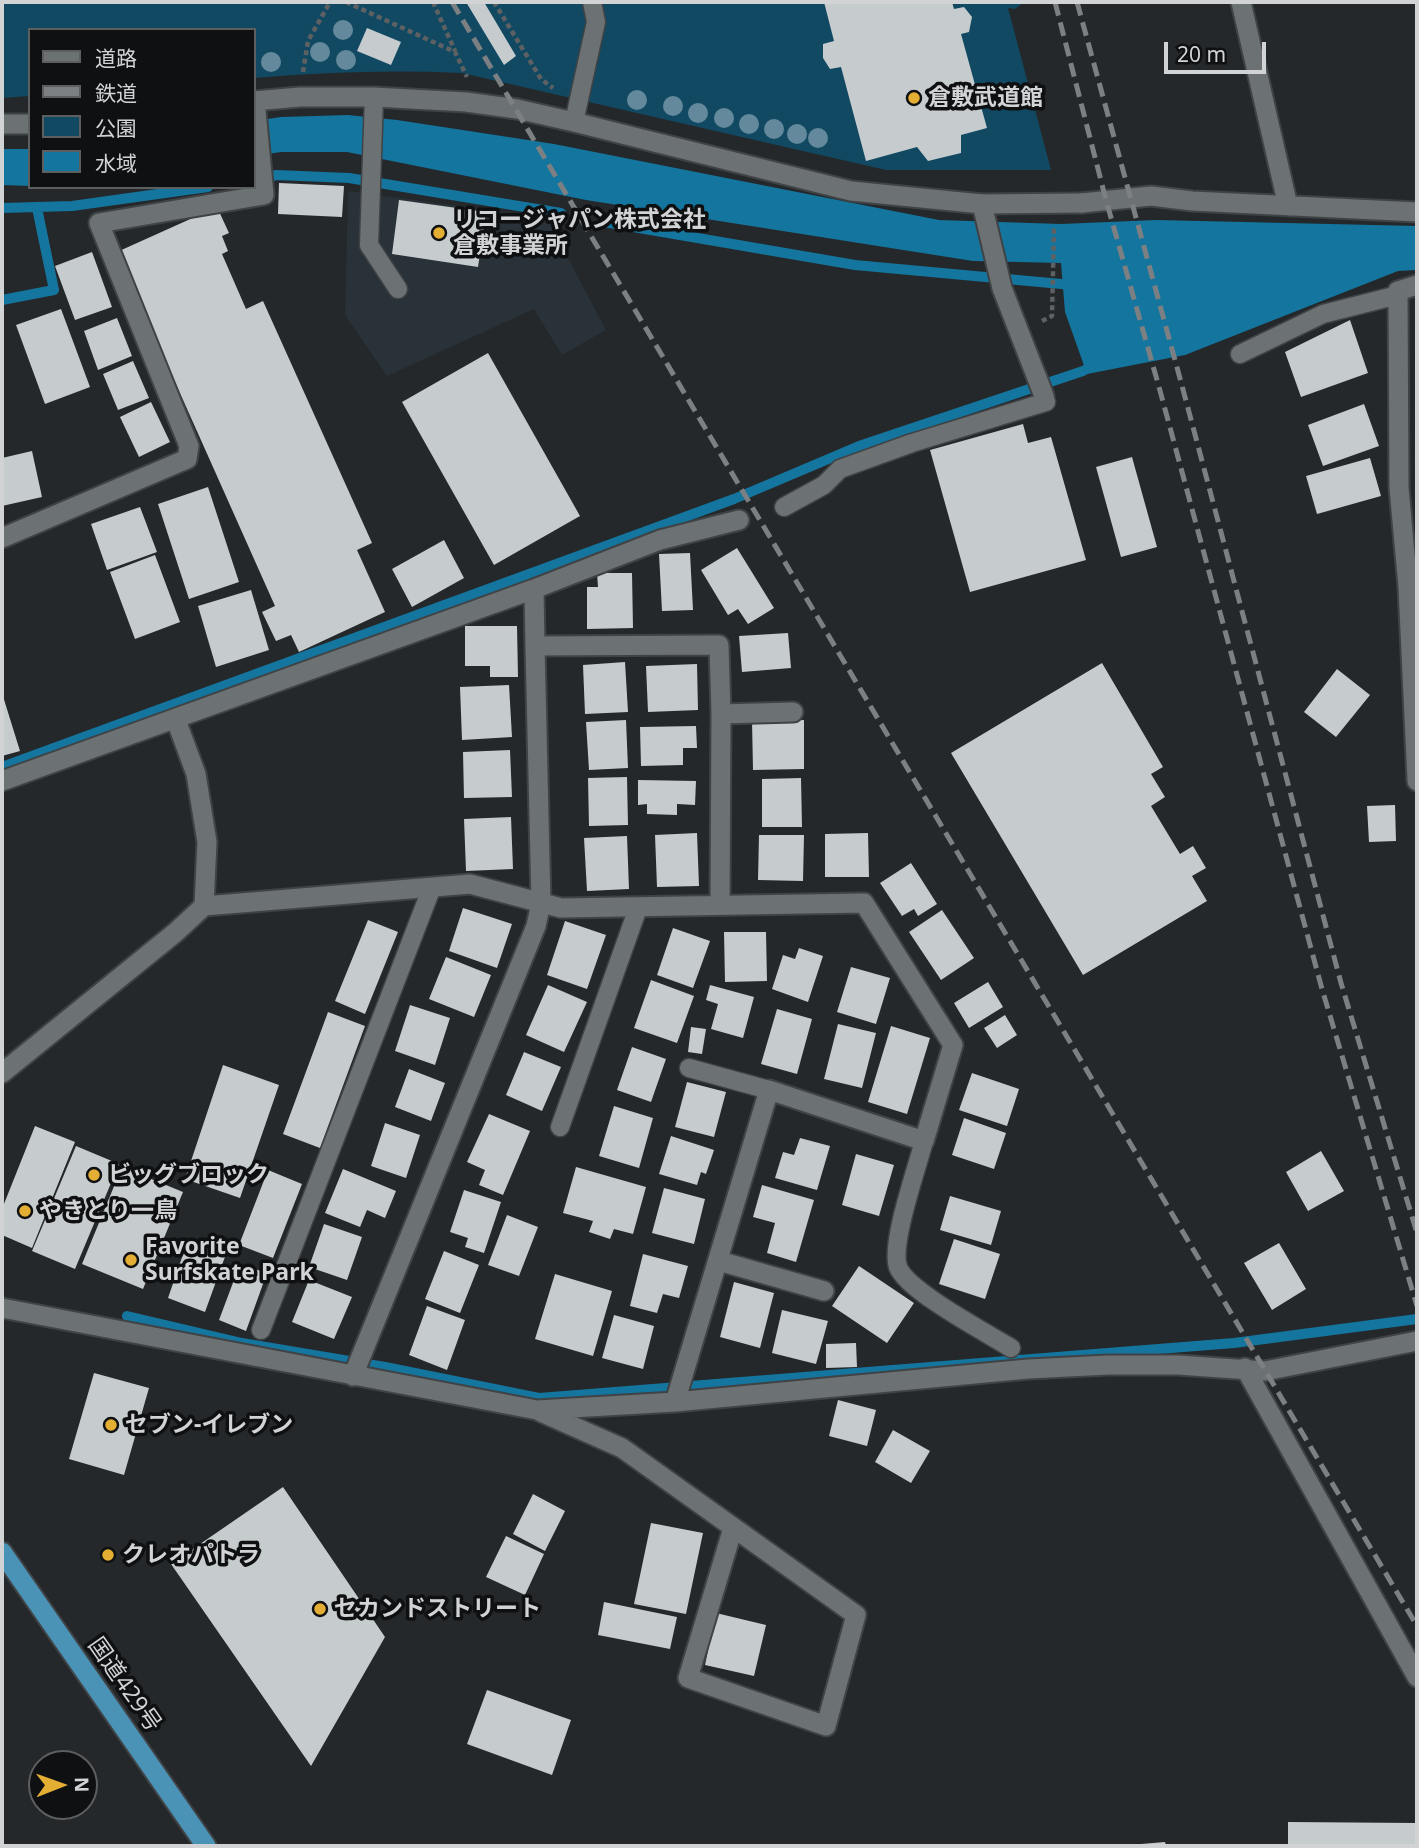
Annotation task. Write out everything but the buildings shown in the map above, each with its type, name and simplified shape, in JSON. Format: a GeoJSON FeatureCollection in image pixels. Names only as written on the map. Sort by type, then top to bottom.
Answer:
{"type":"FeatureCollection","features":[{"type":"Feature","properties":{"kind":"highway","name":"国道429号"},"geometry":{"type":"LineString","coordinates":[[2,1552],[206,1846]]}},
{"type":"Feature","properties":{"kind":"street"},"geometry":{"type":"LineString","coordinates":[[1241,2],[1288,206]]}},
{"type":"Feature","properties":{"kind":"street"},"geometry":{"type":"LineString","coordinates":[[256,106],[300,97],[374,105],[466,102],[575,114],[851,191],[983,209],[1151,196],[1192,201],[1417,212]]}},
{"type":"Feature","properties":{"kind":"street"},"geometry":{"type":"LineString","coordinates":[[2,538],[187,459],[190,446],[99,223],[264,195],[256,116]]}},
{"type":"Feature","properties":{"kind":"street"},"geometry":{"type":"LineString","coordinates":[[2,124],[28,124]]}},
{"type":"Feature","properties":{"kind":"street"},"geometry":{"type":"LineString","coordinates":[[983,209],[1002,288],[1044,396]]}},
{"type":"Feature","properties":{"kind":"street"},"geometry":{"type":"LineString","coordinates":[[1417,285],[1398,291],[1409,439],[1399,488],[1413,587],[1417,781]]}},
{"type":"Feature","properties":{"kind":"street"},"geometry":{"type":"LineString","coordinates":[[2,781],[534,589],[660,540],[739,520]]}},
{"type":"Feature","properties":{"kind":"street"},"geometry":{"type":"LineString","coordinates":[[357,1367],[536,926],[541,904],[534,589]]}},
{"type":"Feature","properties":{"kind":"street"},"geometry":{"type":"LineString","coordinates":[[535,646],[719,645],[720,905]]}},
{"type":"Feature","properties":{"kind":"street"},"geometry":{"type":"LineString","coordinates":[[721,713],[793,712]]}},
{"type":"Feature","properties":{"kind":"street"},"geometry":{"type":"LineString","coordinates":[[176,720],[196,774],[206,842],[204,906]]}},
{"type":"Feature","properties":{"kind":"street"},"geometry":{"type":"LineString","coordinates":[[2,1073],[176,932],[204,906],[470,884],[561,908],[864,903],[953,1045],[924,1142],[769,1090],[679,1391]]}},
{"type":"Feature","properties":{"kind":"street"},"geometry":{"type":"LineString","coordinates":[[719,1261],[824,1291]]}},
{"type":"Feature","properties":{"kind":"street"},"geometry":{"type":"LineString","coordinates":[[2,1308],[357,1367],[537,1410],[622,1448],[856,1615],[826,1726],[688,1678],[733,1528]]}},
{"type":"Feature","properties":{"kind":"street"},"geometry":{"type":"LineString","coordinates":[[537,1410],[679,1391],[1028,1369],[1136,1365],[1265,1371],[1417,1340]]}},
{"type":"Feature","properties":{"kind":"street"},"geometry":{"type":"LineString","coordinates":[[1245,1368],[1417,1677]]}},
{"type":"Feature","properties":{"kind":"lane"},"geometry":{"type":"LineString","coordinates":[[575,114],[596,22],[592,2]]}},
{"type":"Feature","properties":{"kind":"lane"},"geometry":{"type":"LineString","coordinates":[[374,105],[369,245],[398,289]]}},
{"type":"Feature","properties":{"kind":"lane"},"geometry":{"type":"LineString","coordinates":[[1240,354],[1323,314],[1398,295]]}},
{"type":"Feature","properties":{"kind":"lane"},"geometry":{"type":"LineString","coordinates":[[784,506],[824,485],[840,469],[912,443],[1046,402],[1044,396]]}},
{"type":"Feature","properties":{"kind":"lane"},"geometry":{"type":"LineString","coordinates":[[261,1331],[432,887]]}},
{"type":"Feature","properties":{"kind":"lane"},"geometry":{"type":"LineString","coordinates":[[560,1127],[638,908]]}},
{"type":"Feature","properties":{"kind":"lane"},"geometry":{"type":"LineString","coordinates":[[689,1068],[769,1090]]}},
{"type":"Feature","properties":{"kind":"lane"},"geometry":{"type":"LineString","coordinates":[[924,1142],[896,1246],[898,1268],[913,1286],[1011,1348]]}},
{"type":"Feature","properties":{"kind":"path"},"geometry":{"type":"LineString","coordinates":[[300,97],[308,41],[330,2]]}},
{"type":"Feature","properties":{"kind":"path"},"geometry":{"type":"LineString","coordinates":[[346,2],[455,52]]}},
{"type":"Feature","properties":{"kind":"path"},"geometry":{"type":"LineString","coordinates":[[433,2],[468,79],[466,102]]}},
{"type":"Feature","properties":{"kind":"path"},"geometry":{"type":"LineString","coordinates":[[494,2],[541,79],[575,114]]}},
{"type":"Feature","properties":{"kind":"path"},"geometry":{"type":"LineString","coordinates":[[1052,294],[1054,231]]}},
{"type":"Feature","properties":{"kind":"shaded area"},"geometry":{"type":"Polygon","coordinates":[[[348,191],[547,218],[606,330],[562,355],[534,309],[387,376],[345,315],[348,191]]]}},
{"type":"Feature","properties":{"kind":"green space"},"geometry":{"type":"Polygon","coordinates":[[[2,2],[1024,2],[1015,9],[1008,8],[1051,170],[886,170],[462,73],[358,72],[256,78],[256,28],[28,28],[28,96],[2,98],[2,2]]]}},
{"type":"Feature","properties":{"kind":"water"},"geometry":{"type":"Polygon","coordinates":[[[348,115],[554,144],[939,220],[1061,224],[1156,220],[1417,226],[1417,270],[1398,271],[1185,355],[1087,374],[1065,312],[1061,263],[973,261],[586,200],[347,152],[281,152],[256,156],[256,121],[281,117],[348,115]]]}},
{"type":"Feature","properties":{"kind":"water"},"geometry":{"type":"Polygon","coordinates":[[[2,149],[28,149],[28,186],[2,185],[2,149]]]}},
{"type":"Feature","properties":{"kind":"waterway"},"geometry":{"type":"LineString","coordinates":[[260,178],[277,175],[349,178],[561,213]]}},
{"type":"Feature","properties":{"kind":"waterway"},"geometry":{"type":"LineString","coordinates":[[2,208],[72,206],[194,189]]}},
{"type":"Feature","properties":{"kind":"waterway"},"geometry":{"type":"LineString","coordinates":[[2,300],[54,290],[37,208]]}},
{"type":"Feature","properties":{"kind":"waterway"},"geometry":{"type":"LineString","coordinates":[[604,222],[855,265],[1072,285],[1074,282]]}},
{"type":"Feature","properties":{"kind":"waterway"},"geometry":{"type":"LineString","coordinates":[[2,767],[734,499],[859,446],[1083,371],[1097,363]]}},
{"type":"Feature","properties":{"kind":"waterway"},"geometry":{"type":"LineString","coordinates":[[127,1316],[242,1343],[385,1367],[539,1398],[1234,1343],[1417,1319]]}},
{"type":"Feature","properties":{"kind":"railway"},"geometry":{"type":"LineString","coordinates":[[452,2],[1417,1626]]}},
{"type":"Feature","properties":{"kind":"railway"},"geometry":{"type":"LineString","coordinates":[[1055,2],[1106,200],[1322,989],[1417,1306]]}},
{"type":"Feature","properties":{"kind":"railway"},"geometry":{"type":"LineString","coordinates":[[1077,2],[1341,983],[1417,1233]]}},
{"type":"Feature","properties":{"kind":"place","name":"倉敷武道館"},"geometry":{"type":"Point","coordinates":[914,98]}},
{"type":"Feature","properties":{"kind":"place","name":"リコージャパン株式会社 倉敷事業所"},"geometry":{"type":"Point","coordinates":[439,233]}},
{"type":"Feature","properties":{"kind":"place","name":"ビッグブロック"},"geometry":{"type":"Point","coordinates":[94,1175]}},
{"type":"Feature","properties":{"kind":"place","name":"やきとり一鳥"},"geometry":{"type":"Point","coordinates":[25,1211]}},
{"type":"Feature","properties":{"kind":"place","name":"Favorite Surfskate Park"},"geometry":{"type":"Point","coordinates":[131,1260]}},
{"type":"Feature","properties":{"kind":"place","name":"セブン-イレブン"},"geometry":{"type":"Point","coordinates":[111,1425]}},
{"type":"Feature","properties":{"kind":"place","name":"クレオパトラ"},"geometry":{"type":"Point","coordinates":[108,1555]}},
{"type":"Feature","properties":{"kind":"place","name":"セカンドストリート"},"geometry":{"type":"Point","coordinates":[320,1609]}}]}
